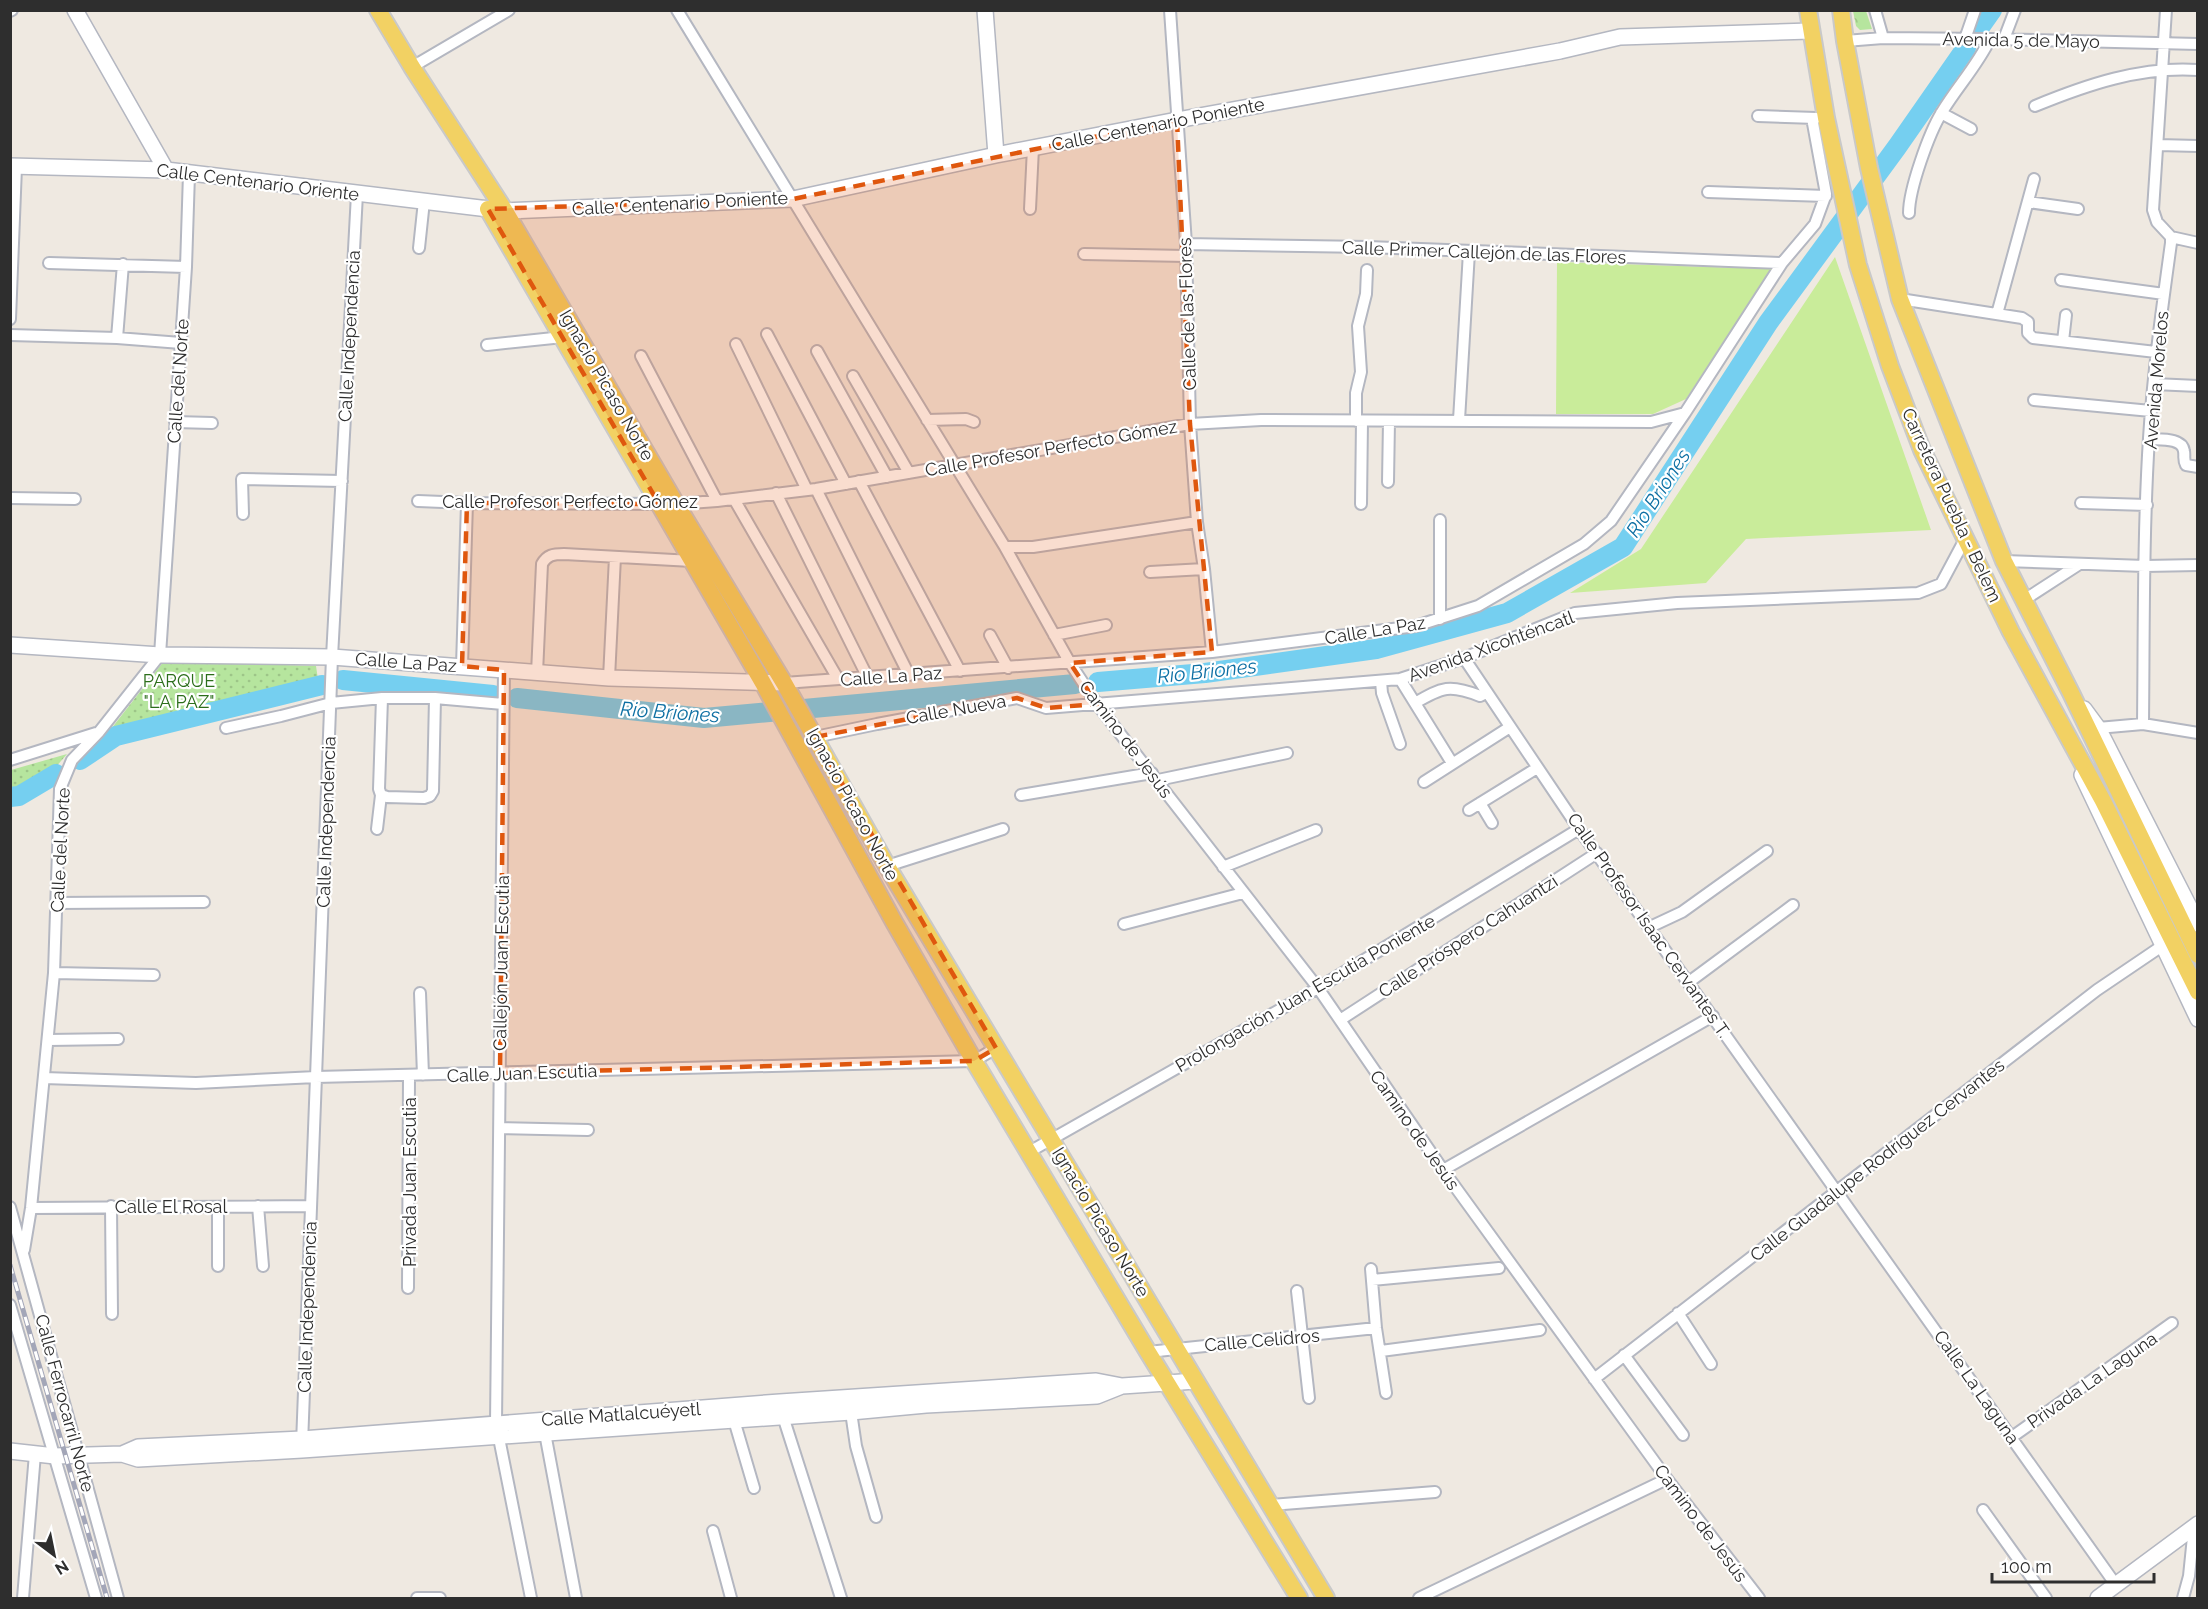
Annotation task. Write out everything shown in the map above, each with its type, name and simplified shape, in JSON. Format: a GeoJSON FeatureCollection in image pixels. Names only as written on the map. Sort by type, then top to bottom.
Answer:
{"type":"FeatureCollection","features":[{"type":"Feature","properties":{"kind":"main road"},"geometry":{"type":"LineString","coordinates":[[75,10],[166,170]]}},
{"type":"Feature","properties":{"kind":"main road","name":"Ignacio Picaso Norte"},"geometry":{"type":"LineString","coordinates":[[378,10],[784,683],[887,867],[1326,1599]]}},
{"type":"Feature","properties":{"kind":"main road"},"geometry":{"type":"LineString","coordinates":[[985,10],[996,155]]}},
{"type":"Feature","properties":{"kind":"main road","name":"Carretera Puebla - Belem"},"geometry":{"type":"LineString","coordinates":[[1808,10],[1819,118],[1834,195],[1850,232],[1858,265],[1894,377],[1922,450],[2011,632],[2103,801],[2198,992]]}},
{"type":"Feature","properties":{"kind":"main road","name":"Carretera Puebla - Belem"},"geometry":{"type":"LineString","coordinates":[[1841,10],[1869,168],[1900,299],[2004,561],[2071,693],[2198,956]]}},
{"type":"Feature","properties":{"kind":"main road","name":"Calle Centenario Poniente"},"geometry":{"type":"LineString","coordinates":[[497,210],[793,199],[996,155],[1560,51],[1620,37],[1810,31]]}},
{"type":"Feature","properties":{"kind":"main road","name":"Calle Centenario Oriente"},"geometry":{"type":"LineString","coordinates":[[13,166],[166,170],[497,210]]}},
{"type":"Feature","properties":{"kind":"main road","name":"Ignacio Picaso Norte"},"geometry":{"type":"LineString","coordinates":[[497,210],[563,337],[763,683],[894,922],[974,1061],[1148,1353],[1299,1599]]}},
{"type":"Feature","properties":{"kind":"main road","name":"Calle La Paz"},"geometry":{"type":"LineString","coordinates":[[10,645],[160,655],[332,657],[609,678],[784,683]]}},
{"type":"Feature","properties":{"kind":"main road","name":"Carretera Puebla - Belem"},"geometry":{"type":"LineString","coordinates":[[2071,693],[2098,728],[2198,924]]}},
{"type":"Feature","properties":{"kind":"main road","name":"Carretera Puebla - Belem"},"geometry":{"type":"LineString","coordinates":[[2055,711],[2096,808],[2198,1020]]}},
{"type":"Feature","properties":{"kind":"main road","name":"Calle Matlalcuéyetl"},"geometry":{"type":"LineString","coordinates":[[10,1451],[55,1456],[122,1455],[138,1459],[302,1444],[781,1410],[1096,1381],[1122,1386],[1196,1381]]}},
{"type":"Feature","properties":{"kind":"main road","name":"Calle Matlalcuéyetl"},"geometry":{"type":"LineString","coordinates":[[497,1430],[546,1433],[734,1420],[781,1410],[851,1412],[926,1405],[1097,1396],[1122,1386]]}},
{"type":"Feature","properties":{"kind":"main road"},"geometry":{"type":"LineString","coordinates":[[2098,1599],[2196,1525]]}},
{"type":"Feature","properties":{"kind":"street"},"geometry":{"type":"LineString","coordinates":[[412,67],[509,10]]}},
{"type":"Feature","properties":{"kind":"street","name":"Camino de Jesús"},"geometry":{"type":"LineString","coordinates":[[677,10],[1005,548],[1070,663],[1097,704],[1318,988],[1443,1170],[1667,1479],[1759,1599]]}},
{"type":"Feature","properties":{"kind":"street","name":"Calle de las Flores"},"geometry":{"type":"LineString","coordinates":[[1170,10],[1186,244],[1190,424],[1197,522],[1212,652]]}},
{"type":"Feature","properties":{"kind":"street"},"geometry":{"type":"LineString","coordinates":[[1875,10],[1883,38]]}},
{"type":"Feature","properties":{"kind":"street"},"geometry":{"type":"LineString","coordinates":[[1965,39],[1976,10]]}},
{"type":"Feature","properties":{"kind":"street"},"geometry":{"type":"LineString","coordinates":[[2004,39],[2015,10]]}},
{"type":"Feature","properties":{"kind":"street"},"geometry":{"type":"LineString","coordinates":[[2166,10],[2153,210],[2157,222],[2171,237],[2198,243]]}},
{"type":"Feature","properties":{"kind":"street","name":"Avenida 5 de Mayo"},"geometry":{"type":"LineString","coordinates":[[1845,41],[1883,38],[2004,39],[2198,44]]}},
{"type":"Feature","properties":{"kind":"street"},"geometry":{"type":"LineString","coordinates":[[1909,213],[1909,201],[1917,172],[1941,114],[1982,57],[1990,39]]}},
{"type":"Feature","properties":{"kind":"street"},"geometry":{"type":"LineString","coordinates":[[2035,106],[2080,87],[2130,75],[2163,70],[2198,70]]}},
{"type":"Feature","properties":{"kind":"street"},"geometry":{"type":"LineString","coordinates":[[1941,114],[1971,129]]}},
{"type":"Feature","properties":{"kind":"street"},"geometry":{"type":"LineString","coordinates":[[1758,116],[1819,118]]}},
{"type":"Feature","properties":{"kind":"street"},"geometry":{"type":"LineString","coordinates":[[2158,146],[2198,146]]}},
{"type":"Feature","properties":{"kind":"street"},"geometry":{"type":"LineString","coordinates":[[1030,210],[1033,148]]}},
{"type":"Feature","properties":{"kind":"street"},"geometry":{"type":"LineString","coordinates":[[10,319],[13,166]]}},
{"type":"Feature","properties":{"kind":"street","name":"Calle del Norte"},"geometry":{"type":"LineString","coordinates":[[24,1250],[31,1208],[54,973],[60,789],[72,760],[99,732],[160,655],[186,267],[189,174]]}},
{"type":"Feature","properties":{"kind":"street"},"geometry":{"type":"LineString","coordinates":[[1997,314],[2034,179]]}},
{"type":"Feature","properties":{"kind":"street"},"geometry":{"type":"LineString","coordinates":[[1708,192],[1834,195]]}},
{"type":"Feature","properties":{"kind":"street","name":"Calle Independencia"},"geometry":{"type":"LineString","coordinates":[[302,1444],[332,657],[357,194]]}},
{"type":"Feature","properties":{"kind":"street","name":"Calle La Paz"},"geometry":{"type":"LineString","coordinates":[[784,683],[1212,652],[1416,626],[1478,606],[1584,544],[1611,521],[1685,413],[1782,263],[1815,224],[1834,195]]}},
{"type":"Feature","properties":{"kind":"street"},"geometry":{"type":"LineString","coordinates":[[419,248],[424,201]]}},
{"type":"Feature","properties":{"kind":"street"},"geometry":{"type":"LineString","coordinates":[[2028,202],[2078,209]]}},
{"type":"Feature","properties":{"kind":"street","name":"Avenida Morelos"},"geometry":{"type":"LineString","coordinates":[[2144,724],[2149,440],[2156,352],[2171,237]]}},
{"type":"Feature","properties":{"kind":"street","name":"Calle Primer Callejón de las Flores"},"geometry":{"type":"LineString","coordinates":[[1186,244],[1368,247],[1782,263]]}},
{"type":"Feature","properties":{"kind":"street"},"geometry":{"type":"LineString","coordinates":[[1459,420],[1468,252]]}},
{"type":"Feature","properties":{"kind":"street"},"geometry":{"type":"LineString","coordinates":[[1084,254],[1186,256]]}},
{"type":"Feature","properties":{"kind":"street"},"geometry":{"type":"LineString","coordinates":[[49,263],[186,267]]}},
{"type":"Feature","properties":{"kind":"street"},"geometry":{"type":"LineString","coordinates":[[117,338],[123,264]]}},
{"type":"Feature","properties":{"kind":"street"},"geometry":{"type":"LineString","coordinates":[[1361,504],[1356,393],[1361,372],[1358,326],[1366,294],[1367,270]]}},
{"type":"Feature","properties":{"kind":"street"},"geometry":{"type":"LineString","coordinates":[[2061,280],[2164,294]]}},
{"type":"Feature","properties":{"kind":"street"},"geometry":{"type":"LineString","coordinates":[[1900,299],[2026,319],[2028,333],[2033,338],[2156,352]]}},
{"type":"Feature","properties":{"kind":"street"},"geometry":{"type":"LineString","coordinates":[[2063,341],[2066,315]]}},
{"type":"Feature","properties":{"kind":"street"},"geometry":{"type":"LineString","coordinates":[[767,334],[846,484]]}},
{"type":"Feature","properties":{"kind":"street"},"geometry":{"type":"LineString","coordinates":[[10,336],[117,338],[181,343]]}},
{"type":"Feature","properties":{"kind":"street"},"geometry":{"type":"LineString","coordinates":[[487,345],[563,337]]}},
{"type":"Feature","properties":{"kind":"street"},"geometry":{"type":"LineString","coordinates":[[736,344],[909,675]]}},
{"type":"Feature","properties":{"kind":"street"},"geometry":{"type":"LineString","coordinates":[[817,351],[887,477]]}},
{"type":"Feature","properties":{"kind":"street"},"geometry":{"type":"LineString","coordinates":[[641,356],[717,501]]}},
{"type":"Feature","properties":{"kind":"street"},"geometry":{"type":"LineString","coordinates":[[853,376],[909,473]]}},
{"type":"Feature","properties":{"kind":"street"},"geometry":{"type":"LineString","coordinates":[[2154,384],[2198,386]]}},
{"type":"Feature","properties":{"kind":"street"},"geometry":{"type":"LineString","coordinates":[[2034,400],[2151,411]]}},
{"type":"Feature","properties":{"kind":"street","name":"Calle Profesor Perfecto Gómez"},"geometry":{"type":"LineString","coordinates":[[418,501],[676,504],[717,501],[846,484],[1190,424],[1261,420],[1651,422],[1685,413]]}},
{"type":"Feature","properties":{"kind":"street"},"geometry":{"type":"LineString","coordinates":[[927,420],[966,419],[974,422]]}},
{"type":"Feature","properties":{"kind":"street"},"geometry":{"type":"LineString","coordinates":[[1388,482],[1389,421]]}},
{"type":"Feature","properties":{"kind":"street"},"geometry":{"type":"LineString","coordinates":[[175,422],[212,423]]}},
{"type":"Feature","properties":{"kind":"street"},"geometry":{"type":"LineString","coordinates":[[2149,440],[2178,441],[2182,444],[2186,465],[2198,467]]}},
{"type":"Feature","properties":{"kind":"street"},"geometry":{"type":"LineString","coordinates":[[243,514],[243,479],[342,481]]}},
{"type":"Feature","properties":{"kind":"street"},"geometry":{"type":"LineString","coordinates":[[859,481],[960,671]]}},
{"type":"Feature","properties":{"kind":"street"},"geometry":{"type":"LineString","coordinates":[[776,494],[868,678]]}},
{"type":"Feature","properties":{"kind":"street"},"geometry":{"type":"LineString","coordinates":[[10,498],[75,499]]}},
{"type":"Feature","properties":{"kind":"street"},"geometry":{"type":"LineString","coordinates":[[734,499],[838,679]]}},
{"type":"Feature","properties":{"kind":"street"},"geometry":{"type":"LineString","coordinates":[[462,666],[467,503]]}},
{"type":"Feature","properties":{"kind":"street"},"geometry":{"type":"LineString","coordinates":[[2082,503],[2147,506]]}},
{"type":"Feature","properties":{"kind":"street"},"geometry":{"type":"LineString","coordinates":[[1440,520],[1440,619]]}},
{"type":"Feature","properties":{"kind":"street"},"geometry":{"type":"LineString","coordinates":[[1005,548],[1033,547],[1197,522]]}},
{"type":"Feature","properties":{"kind":"street","name":"Avenida Xicohténcatl"},"geometry":{"type":"LineString","coordinates":[[1097,704],[1400,679],[1464,658],[1575,613],[1677,603],[1918,593],[1941,584],[1965,539]]}},
{"type":"Feature","properties":{"kind":"street"},"geometry":{"type":"LineString","coordinates":[[537,673],[542,564],[545,559],[552,555],[564,554],[692,561]]}},
{"type":"Feature","properties":{"kind":"street"},"geometry":{"type":"LineString","coordinates":[[609,678],[615,556]]}},
{"type":"Feature","properties":{"kind":"street"},"geometry":{"type":"LineString","coordinates":[[2004,561],[2145,567],[2198,565]]}},
{"type":"Feature","properties":{"kind":"street"},"geometry":{"type":"LineString","coordinates":[[2024,600],[2078,565]]}},
{"type":"Feature","properties":{"kind":"street"},"geometry":{"type":"LineString","coordinates":[[1150,572],[1204,568]]}},
{"type":"Feature","properties":{"kind":"street"},"geometry":{"type":"LineString","coordinates":[[1054,635],[1106,625]]}},
{"type":"Feature","properties":{"kind":"street"},"geometry":{"type":"LineString","coordinates":[[990,635],[1008,668]]}},
{"type":"Feature","properties":{"kind":"street","name":"Calle Profesor Isaac Cervantes T."},"geometry":{"type":"LineString","coordinates":[[1464,658],[1579,829],[1837,1190]]}},
{"type":"Feature","properties":{"kind":"street","name":"Callejón Juan Escutia"},"geometry":{"type":"LineString","coordinates":[[504,670],[497,1430],[531,1599]]}},
{"type":"Feature","properties":{"kind":"street"},"geometry":{"type":"LineString","coordinates":[[1400,679],[1452,763]]}},
{"type":"Feature","properties":{"kind":"street"},"geometry":{"type":"LineString","coordinates":[[1380,681],[1400,744]]}},
{"type":"Feature","properties":{"kind":"street"},"geometry":{"type":"LineString","coordinates":[[1415,703],[1433,692],[1447,688],[1460,688],[1480,696],[1486,693]]}},
{"type":"Feature","properties":{"kind":"street"},"geometry":{"type":"LineString","coordinates":[[377,829],[381,795],[379,789],[382,698]]}},
{"type":"Feature","properties":{"kind":"street","name":"Calle La Paz"},"geometry":{"type":"LineString","coordinates":[[226,728],[331,703],[382,698],[435,698],[503,704]]}},
{"type":"Feature","properties":{"kind":"street"},"geometry":{"type":"LineString","coordinates":[[381,795],[415,798],[430,796],[434,790],[435,698]]}},
{"type":"Feature","properties":{"kind":"street","name":"Calle Nueva"},"geometry":{"type":"LineString","coordinates":[[812,731],[877,724],[1017,698],[1046,708],[1097,704]]}},
{"type":"Feature","properties":{"kind":"street"},"geometry":{"type":"LineString","coordinates":[[2098,728],[2144,724],[2198,733]]}},
{"type":"Feature","properties":{"kind":"street"},"geometry":{"type":"LineString","coordinates":[[1424,782],[1510,727]]}},
{"type":"Feature","properties":{"kind":"street"},"geometry":{"type":"LineString","coordinates":[[10,760],[99,732]]}},
{"type":"Feature","properties":{"kind":"street"},"geometry":{"type":"LineString","coordinates":[[1020,795],[1155,777],[1287,753]]}},
{"type":"Feature","properties":{"kind":"street"},"geometry":{"type":"LineString","coordinates":[[1469,810],[1537,768]]}},
{"type":"Feature","properties":{"kind":"street"},"geometry":{"type":"LineString","coordinates":[[1480,803],[1492,822]]}},
{"type":"Feature","properties":{"kind":"street"},"geometry":{"type":"LineString","coordinates":[[887,867],[1003,829]]}},
{"type":"Feature","properties":{"kind":"street","name":"Prolongación Juan Escutia Poniente"},"geometry":{"type":"LineString","coordinates":[[1029,1152],[1318,988],[1579,829]]}},
{"type":"Feature","properties":{"kind":"street"},"geometry":{"type":"LineString","coordinates":[[1223,867],[1316,830]]}},
{"type":"Feature","properties":{"kind":"street"},"geometry":{"type":"LineString","coordinates":[[1650,927],[1682,912],[1767,851]]}},
{"type":"Feature","properties":{"kind":"street","name":"Calle Próspero Cahuantzi"},"geometry":{"type":"LineString","coordinates":[[1340,1020],[1597,853]]}},
{"type":"Feature","properties":{"kind":"street"},"geometry":{"type":"LineString","coordinates":[[1124,924],[1243,893]]}},
{"type":"Feature","properties":{"kind":"street"},"geometry":{"type":"LineString","coordinates":[[56,903],[204,902]]}},
{"type":"Feature","properties":{"kind":"street"},"geometry":{"type":"LineString","coordinates":[[1689,982],[1793,905]]}},
{"type":"Feature","properties":{"kind":"street","name":"Calle Guadalupe Rodríguez Cervantes"},"geometry":{"type":"LineString","coordinates":[[1594,1378],[2097,990],[2162,945]]}},
{"type":"Feature","properties":{"kind":"street"},"geometry":{"type":"LineString","coordinates":[[54,973],[154,975]]}},
{"type":"Feature","properties":{"kind":"street"},"geometry":{"type":"LineString","coordinates":[[420,993],[423,1075]]}},
{"type":"Feature","properties":{"kind":"street"},"geometry":{"type":"LineString","coordinates":[[1443,1170],[1713,1016]]}},
{"type":"Feature","properties":{"kind":"street"},"geometry":{"type":"LineString","coordinates":[[48,1040],[118,1039]]}},
{"type":"Feature","properties":{"kind":"street","name":"Calle Juan Escutia"},"geometry":{"type":"LineString","coordinates":[[44,1078],[196,1083],[316,1077],[974,1061],[996,1048]]}},
{"type":"Feature","properties":{"kind":"street","name":"Privada Juan Escutia"},"geometry":{"type":"LineString","coordinates":[[408,1288],[409,1076]]}},
{"type":"Feature","properties":{"kind":"street"},"geometry":{"type":"LineString","coordinates":[[500,1128],[588,1130]]}},
{"type":"Feature","properties":{"kind":"street","name":"Calle La Laguna"},"geometry":{"type":"LineString","coordinates":[[1837,1190],[2116,1585]]}},
{"type":"Feature","properties":{"kind":"street"},"geometry":{"type":"LineString","coordinates":[[111,1206],[112,1314]]}},
{"type":"Feature","properties":{"kind":"street"},"geometry":{"type":"LineString","coordinates":[[258,1206],[264,1266]]}},
{"type":"Feature","properties":{"kind":"street","name":"Calle El Rosal"},"geometry":{"type":"LineString","coordinates":[[31,1208],[311,1206]]}},
{"type":"Feature","properties":{"kind":"street","name":"Calle Ferrocarril Norte"},"geometry":{"type":"LineString","coordinates":[[10,1207],[24,1250],[118,1599]]}},
{"type":"Feature","properties":{"kind":"street"},"geometry":{"type":"LineString","coordinates":[[218,1207],[218,1266]]}},
{"type":"Feature","properties":{"kind":"street"},"geometry":{"type":"LineString","coordinates":[[1386,1394],[1371,1274],[1499,1268]]}},
{"type":"Feature","properties":{"kind":"street"},"geometry":{"type":"LineString","coordinates":[[1297,1291],[1310,1398]]}},
{"type":"Feature","properties":{"kind":"street"},"geometry":{"type":"LineString","coordinates":[[10,1305],[96,1599]]}},
{"type":"Feature","properties":{"kind":"street"},"geometry":{"type":"LineString","coordinates":[[1678,1313],[1711,1364]]}},
{"type":"Feature","properties":{"kind":"street","name":"Privada La Laguna"},"geometry":{"type":"LineString","coordinates":[[2012,1437],[2172,1323]]}},
{"type":"Feature","properties":{"kind":"street","name":"Calle Celidros"},"geometry":{"type":"LineString","coordinates":[[1148,1353],[1376,1328]]}},
{"type":"Feature","properties":{"kind":"street"},"geometry":{"type":"LineString","coordinates":[[1381,1351],[1540,1330]]}},
{"type":"Feature","properties":{"kind":"street"},"geometry":{"type":"LineString","coordinates":[[1624,1356],[1683,1435]]}},
{"type":"Feature","properties":{"kind":"street"},"geometry":{"type":"LineString","coordinates":[[781,1410],[841,1599]]}},
{"type":"Feature","properties":{"kind":"street"},"geometry":{"type":"LineString","coordinates":[[851,1412],[856,1446],[876,1517]]}},
{"type":"Feature","properties":{"kind":"street"},"geometry":{"type":"LineString","coordinates":[[734,1420],[754,1488]]}},
{"type":"Feature","properties":{"kind":"street"},"geometry":{"type":"LineString","coordinates":[[546,1433],[576,1599]]}},
{"type":"Feature","properties":{"kind":"street"},"geometry":{"type":"LineString","coordinates":[[22,1599],[35,1454]]}},
{"type":"Feature","properties":{"kind":"street"},"geometry":{"type":"LineString","coordinates":[[1419,1599],[1667,1479]]}},
{"type":"Feature","properties":{"kind":"street"},"geometry":{"type":"LineString","coordinates":[[1271,1505],[1435,1492]]}},
{"type":"Feature","properties":{"kind":"street"},"geometry":{"type":"LineString","coordinates":[[1983,1510],[2046,1599]]}},
{"type":"Feature","properties":{"kind":"street"},"geometry":{"type":"LineString","coordinates":[[2183,1599],[2189,1576],[2196,1525]]}},
{"type":"Feature","properties":{"kind":"street"},"geometry":{"type":"LineString","coordinates":[[712,1531],[731,1599]]}},
{"type":"Feature","properties":{"kind":"street"},"geometry":{"type":"LineString","coordinates":[[417,1599],[440,1599]]}},
{"type":"Feature","properties":{"kind":"highlighted area"},"geometry":{"type":"Polygon","coordinates":[[[1177,120],[1190,424],[1212,652],[1070,663],[1097,704],[1046,708],[1017,698],[815,737],[996,1048],[974,1061],[500,1073],[504,670],[462,666],[467,503],[659,504],[488,209],[793,199],[1177,120]]]}},
{"type":"Feature","properties":{"kind":"green space"},"geometry":{"type":"Polygon","coordinates":[[[1853,11],[1866,11],[1872,29],[1860,30],[1856,26],[1853,11]]]}},
{"type":"Feature","properties":{"kind":"green space"},"geometry":{"type":"Polygon","coordinates":[[[1835,257],[1931,530],[1746,539],[1706,583],[1570,593],[1641,549],[1835,257]]]}},
{"type":"Feature","properties":{"kind":"green space"},"geometry":{"type":"Polygon","coordinates":[[[1557,262],[1772,269],[1686,399],[1653,414],[1556,414],[1557,262]]]}},
{"type":"Feature","properties":{"kind":"green space","name":"PARQUE \"LA PAZ\""},"geometry":{"type":"Polygon","coordinates":[[[164,661],[316,666],[319,686],[104,738],[164,661]]]}},
{"type":"Feature","properties":{"kind":"green space"},"geometry":{"type":"Polygon","coordinates":[[[67,754],[55,768],[19,788],[11,789],[11,770],[67,754]]]}},
{"type":"Feature","properties":{"kind":"waterway","name":"Rio Briones"},"geometry":{"type":"LineString","coordinates":[[1980,27],[1992,10]]}},
{"type":"Feature","properties":{"kind":"waterway","name":"Rio Briones"},"geometry":{"type":"LineString","coordinates":[[1098,682],[1205,673],[1376,649],[1507,613],[1623,547],[1768,323],[1897,147],[1966,48]]}},
{"type":"Feature","properties":{"kind":"waterway","name":"Rio Briones"},"geometry":{"type":"LineString","coordinates":[[343,680],[493,695]]}},
{"type":"Feature","properties":{"kind":"waterway","name":"Rio Briones"},"geometry":{"type":"LineString","coordinates":[[517,698],[704,718],[1075,684]]}},
{"type":"Feature","properties":{"kind":"waterway","name":"Rio Briones"},"geometry":{"type":"LineString","coordinates":[[80,760],[116,736],[322,685]]}},
{"type":"Feature","properties":{"kind":"waterway","name":"Rio Briones"},"geometry":{"type":"LineString","coordinates":[[10,797],[19,796],[56,774]]}},
{"type":"Feature","properties":{"kind":"railway"},"geometry":{"type":"LineString","coordinates":[[10,1265],[107,1598]]}}]}
